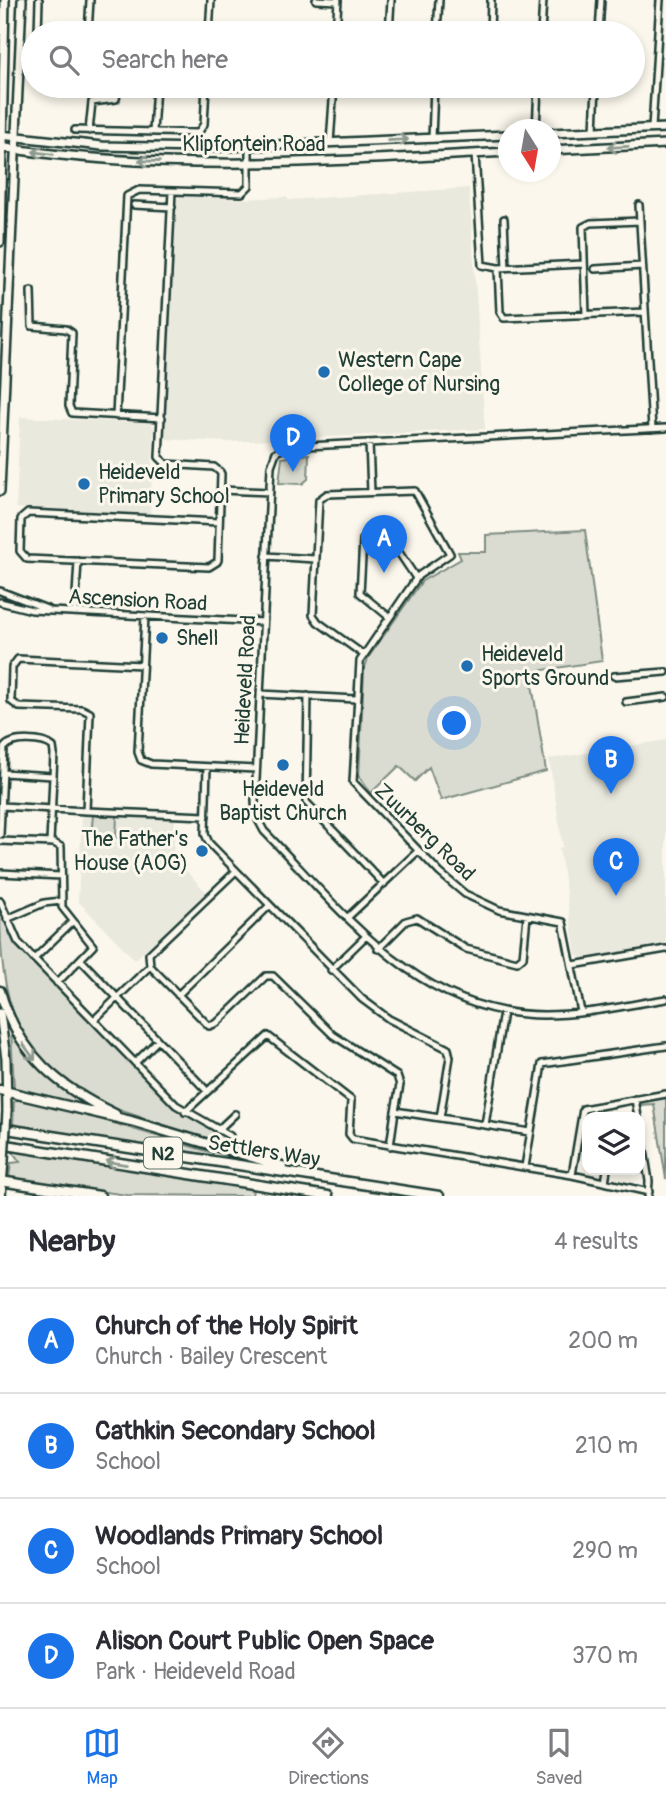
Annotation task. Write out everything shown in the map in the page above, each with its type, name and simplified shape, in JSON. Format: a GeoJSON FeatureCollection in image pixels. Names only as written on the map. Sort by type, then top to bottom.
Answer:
{"type":"FeatureCollection","features":[{"type":"Feature","properties":{"kind":"highway"},"geometry":{"type":"LineString","coordinates":[[0,991],[14,1029],[35,1061],[79,1097],[131,1121]]}},
{"type":"Feature","properties":{"kind":"highway"},"geometry":{"type":"LineString","coordinates":[[4,1091],[131,1121],[325,1178]]}},
{"type":"Feature","properties":{"kind":"highway","name":"Settlers Way"},"geometry":{"type":"LineString","coordinates":[[0,1128],[439,1196]]}},
{"type":"Feature","properties":{"kind":"highway","name":"Settlers Way"},"geometry":{"type":"LineString","coordinates":[[0,1144],[328,1196]]}},
{"type":"Feature","properties":{"kind":"highway"},"geometry":{"type":"LineString","coordinates":[[1,1182],[100,1196]]}},
{"type":"Feature","properties":{"kind":"main road"},"geometry":{"type":"LineString","coordinates":[[0,242],[5,0]]}},
{"type":"Feature","properties":{"kind":"main road"},"geometry":{"type":"LineString","coordinates":[[0,491],[22,0]]}},
{"type":"Feature","properties":{"kind":"main road"},"geometry":{"type":"LineString","coordinates":[[561,133],[666,128]]}},
{"type":"Feature","properties":{"kind":"main road","name":"Klipfontein Road"},"geometry":{"type":"LineString","coordinates":[[1,135],[115,146],[249,147],[498,135]]}},
{"type":"Feature","properties":{"kind":"main road"},"geometry":{"type":"LineString","coordinates":[[561,149],[666,144]]}},
{"type":"Feature","properties":{"kind":"main road","name":"Klipfontein Road"},"geometry":{"type":"LineString","coordinates":[[1,147],[81,157],[249,164],[498,153]]}},
{"type":"Feature","properties":{"kind":"main road"},"geometry":{"type":"LineString","coordinates":[[0,1013],[7,1111],[1,1196]]}},
{"type":"Feature","properties":{"kind":"street"},"geometry":{"type":"LineString","coordinates":[[38,21],[39,0]]}},
{"type":"Feature","properties":{"kind":"street"},"geometry":{"type":"LineString","coordinates":[[89,21],[90,0]]}},
{"type":"Feature","properties":{"kind":"street"},"geometry":{"type":"LineString","coordinates":[[210,21],[211,0]]}},
{"type":"Feature","properties":{"kind":"street"},"geometry":{"type":"LineString","coordinates":[[316,0],[338,1],[337,21]]}},
{"type":"Feature","properties":{"kind":"street"},"geometry":{"type":"LineString","coordinates":[[390,21],[391,0]]}},
{"type":"Feature","properties":{"kind":"street"},"geometry":{"type":"LineString","coordinates":[[438,21],[439,0]]}},
{"type":"Feature","properties":{"kind":"street"},"geometry":{"type":"LineString","coordinates":[[490,21],[491,0]]}},
{"type":"Feature","properties":{"kind":"street"},"geometry":{"type":"LineString","coordinates":[[542,21],[543,0]]}},
{"type":"Feature","properties":{"kind":"street"},"geometry":{"type":"LineString","coordinates":[[600,21],[601,0]]}},
{"type":"Feature","properties":{"kind":"street"},"geometry":{"type":"LineString","coordinates":[[652,128],[660,0]]}},
{"type":"Feature","properties":{"kind":"street"},"geometry":{"type":"LineString","coordinates":[[89,131],[92,102],[116,98]]}},
{"type":"Feature","properties":{"kind":"street"},"geometry":{"type":"LineString","coordinates":[[153,132],[155,98]]}},
{"type":"Feature","properties":{"kind":"street"},"geometry":{"type":"LineString","coordinates":[[75,130],[193,134],[202,131],[205,98]]}},
{"type":"Feature","properties":{"kind":"street"},"geometry":{"type":"LineString","coordinates":[[330,143],[333,98]]}},
{"type":"Feature","properties":{"kind":"street"},"geometry":{"type":"LineString","coordinates":[[432,138],[434,98]]}},
{"type":"Feature","properties":{"kind":"street"},"geometry":{"type":"LineString","coordinates":[[536,119],[537,98]]}},
{"type":"Feature","properties":{"kind":"street"},"geometry":{"type":"LineString","coordinates":[[594,131],[595,98]]}},
{"type":"Feature","properties":{"kind":"street"},"geometry":{"type":"LineString","coordinates":[[116,416],[125,202],[128,194],[136,190],[242,193],[249,186],[249,147]]}},
{"type":"Feature","properties":{"kind":"street"},"geometry":{"type":"LineString","coordinates":[[475,154],[481,262],[485,267],[583,264]]}},
{"type":"Feature","properties":{"kind":"street"},"geometry":{"type":"LineString","coordinates":[[172,191],[161,461],[166,464],[217,468],[221,473],[219,522],[215,565],[78,561],[22,556],[19,549],[23,515],[219,522]]}},
{"type":"Feature","properties":{"kind":"street"},"geometry":{"type":"LineString","coordinates":[[134,205],[172,207]]}},
{"type":"Feature","properties":{"kind":"street"},"geometry":{"type":"LineString","coordinates":[[639,205],[652,429]]}},
{"type":"Feature","properties":{"kind":"street"},"geometry":{"type":"LineString","coordinates":[[504,219],[506,268]]}},
{"type":"Feature","properties":{"kind":"street"},"geometry":{"type":"LineString","coordinates":[[586,315],[583,228],[591,223],[640,220]]}},
{"type":"Feature","properties":{"kind":"street"},"geometry":{"type":"LineString","coordinates":[[596,270],[642,266]]}},
{"type":"Feature","properties":{"kind":"street"},"geometry":{"type":"LineString","coordinates":[[498,268],[500,312],[504,318],[645,312]]}},
{"type":"Feature","properties":{"kind":"street"},"geometry":{"type":"LineString","coordinates":[[31,291],[32,326],[66,329],[72,333],[70,411],[77,415],[162,418]]}},
{"type":"Feature","properties":{"kind":"street","name":"Heideveld Road"},"geometry":{"type":"LineString","coordinates":[[666,428],[281,449],[271,463],[255,808],[261,826],[379,949],[440,991],[503,1012],[543,1015],[666,999]]}},
{"type":"Feature","properties":{"kind":"street"},"geometry":{"type":"LineString","coordinates":[[364,655],[315,618],[315,559],[320,497],[371,492],[369,443]]}},
{"type":"Feature","properties":{"kind":"street"},"geometry":{"type":"LineString","coordinates":[[220,490],[270,492]]}},
{"type":"Feature","properties":{"kind":"street","name":"Zuurberg Road"},"geometry":{"type":"LineString","coordinates":[[371,492],[417,492],[450,554],[416,578],[358,667],[353,782],[418,851],[465,894],[499,910],[563,922],[581,1012]]}},
{"type":"Feature","properties":{"kind":"street"},"geometry":{"type":"LineString","coordinates":[[389,617],[360,593],[363,540],[388,538],[416,578]]}},
{"type":"Feature","properties":{"kind":"street"},"geometry":{"type":"LineString","coordinates":[[266,556],[315,559]]}},
{"type":"Feature","properties":{"kind":"street"},"geometry":{"type":"LineString","coordinates":[[75,612],[78,561]]}},
{"type":"Feature","properties":{"kind":"street","name":"Ascension Road"},"geometry":{"type":"LineString","coordinates":[[0,591],[53,611]]}},
{"type":"Feature","properties":{"kind":"street","name":"Ascension Road"},"geometry":{"type":"LineString","coordinates":[[0,602],[28,609],[53,611],[263,622]]}},
{"type":"Feature","properties":{"kind":"street"},"geometry":{"type":"LineString","coordinates":[[145,616],[139,758],[148,764],[256,769]]}},
{"type":"Feature","properties":{"kind":"street"},"geometry":{"type":"LineString","coordinates":[[86,811],[90,713],[82,709],[14,706],[11,699],[13,664],[19,659],[142,665]]}},
{"type":"Feature","properties":{"kind":"street"},"geometry":{"type":"LineString","coordinates":[[614,676],[666,672]]}},
{"type":"Feature","properties":{"kind":"street"},"geometry":{"type":"LineString","coordinates":[[260,694],[356,699]]}},
{"type":"Feature","properties":{"kind":"street"},"geometry":{"type":"LineString","coordinates":[[308,696],[306,802],[384,884]]}},
{"type":"Feature","properties":{"kind":"street"},"geometry":{"type":"LineString","coordinates":[[626,702],[666,697]]}},
{"type":"Feature","properties":{"kind":"street"},"geometry":{"type":"LineString","coordinates":[[0,835],[4,748],[8,743],[46,743],[52,745],[50,843]]}},
{"type":"Feature","properties":{"kind":"street"},"geometry":{"type":"LineString","coordinates":[[207,767],[207,839],[362,999],[389,1019],[448,1049],[450,1057],[440,1118]]}},
{"type":"Feature","properties":{"kind":"street"},"geometry":{"type":"LineString","coordinates":[[3,773],[53,776]]}},
{"type":"Feature","properties":{"kind":"street"},"geometry":{"type":"LineString","coordinates":[[2,806],[206,816]]}},
{"type":"Feature","properties":{"kind":"street"},"geometry":{"type":"LineString","coordinates":[[0,841],[50,843],[61,847],[61,901],[93,944],[57,983]]}},
{"type":"Feature","properties":{"kind":"street"},"geometry":{"type":"LineString","coordinates":[[348,917],[418,851]]}},
{"type":"Feature","properties":{"kind":"street"},"geometry":{"type":"LineString","coordinates":[[236,871],[149,954],[150,966],[211,1026],[266,976],[273,976],[333,1035],[397,1076],[400,1085],[390,1146]]}},
{"type":"Feature","properties":{"kind":"street"},"geometry":{"type":"LineString","coordinates":[[0,873],[61,876]]}},
{"type":"Feature","properties":{"kind":"street"},"geometry":{"type":"LineString","coordinates":[[0,901],[18,942],[33,959],[185,1112],[230,1136]]}},
{"type":"Feature","properties":{"kind":"street"},"geometry":{"type":"LineString","coordinates":[[7,919],[61,901]]}},
{"type":"Feature","properties":{"kind":"street"},"geometry":{"type":"LineString","coordinates":[[178,995],[269,906]]}},
{"type":"Feature","properties":{"kind":"street"},"geometry":{"type":"LineString","coordinates":[[379,949],[406,921],[417,918],[466,948],[517,962],[523,957],[527,916]]}},
{"type":"Feature","properties":{"kind":"street"},"geometry":{"type":"LineString","coordinates":[[33,959],[74,921]]}},
{"type":"Feature","properties":{"kind":"street"},"geometry":{"type":"LineString","coordinates":[[331,970],[366,936]]}},
{"type":"Feature","properties":{"kind":"street"},"geometry":{"type":"LineString","coordinates":[[573,965],[666,949]]}},
{"type":"Feature","properties":{"kind":"street"},"geometry":{"type":"LineString","coordinates":[[81,960],[207,1091]]}},
{"type":"Feature","properties":{"kind":"street"},"geometry":{"type":"LineString","coordinates":[[94,1020],[150,966]]}},
{"type":"Feature","properties":{"kind":"street"},"geometry":{"type":"LineString","coordinates":[[485,1125],[503,1012]]}},
{"type":"Feature","properties":{"kind":"street"},"geometry":{"type":"LineString","coordinates":[[185,1112],[262,1038],[271,1037],[305,1067],[351,1100],[349,1134],[353,1139],[572,1175],[648,1194],[645,1170]]}},
{"type":"Feature","properties":{"kind":"street"},"geometry":{"type":"LineString","coordinates":[[135,1063],[158,1040]]}},
{"type":"Feature","properties":{"kind":"street"},"geometry":{"type":"LineString","coordinates":[[525,1167],[542,1064],[666,1046]]}},
{"type":"Feature","properties":{"kind":"street"},"geometry":{"type":"LineString","coordinates":[[572,1175],[583,1109],[666,1094]]}},
{"type":"Feature","properties":{"kind":"street"},"geometry":{"type":"LineString","coordinates":[[635,1099],[637,1112]]}},
{"type":"Feature","properties":{"kind":"street"},"geometry":{"type":"LineString","coordinates":[[396,1111],[530,1132]]}},
{"type":"Feature","properties":{"kind":"street"},"geometry":{"type":"LineString","coordinates":[[218,1130],[235,1114]]}},
{"type":"Feature","properties":{"kind":"street"},"geometry":{"type":"LineString","coordinates":[[605,1182],[606,1175]]}},
{"type":"Feature","properties":{"kind":"shaded area","name":"Western Cape College of Nursing"},"geometry":{"type":"Polygon","coordinates":[[[469,188],[485,429],[229,442],[165,439],[176,200],[181,196],[237,199],[286,197],[289,200],[469,188]]]}},
{"type":"Feature","properties":{"kind":"shaded area","name":"Heideveld Primary School"},"geometry":{"type":"Polygon","coordinates":[[[20,417],[151,423],[154,428],[150,515],[16,508],[20,417]]]}},
{"type":"Feature","properties":{"kind":"shaded area"},"geometry":{"type":"Polygon","coordinates":[[[309,454],[308,479],[302,484],[279,483],[282,458],[309,454]]]}},
{"type":"Feature","properties":{"kind":"shaded area","name":"Heideveld Sports Ground"},"geometry":{"type":"Polygon","coordinates":[[[585,530],[602,661],[530,672],[546,771],[441,800],[429,767],[415,781],[399,766],[371,793],[359,777],[364,671],[368,658],[422,581],[461,559],[458,552],[486,552],[486,535],[585,530]]]}},
{"type":"Feature","properties":{"kind":"shaded area"},"geometry":{"type":"Polygon","coordinates":[[[666,740],[666,944],[582,958],[576,955],[559,848],[563,847],[549,759],[666,740]]]}},
{"type":"Feature","properties":{"kind":"shaded area"},"geometry":{"type":"Polygon","coordinates":[[[82,814],[175,819],[173,857],[206,892],[135,960],[78,901],[82,814]]]}},
{"type":"Feature","properties":{"kind":"shaded area"},"geometry":{"type":"Polygon","coordinates":[[[93,815],[117,816],[116,838],[91,837],[93,815]]]}},
{"type":"Feature","properties":{"kind":"shaded area"},"geometry":{"type":"Polygon","coordinates":[[[0,907],[16,943],[174,1108],[240,1144],[237,1149],[104,1105],[73,1088],[49,1069],[31,1048],[9,999],[3,970],[0,907]]]}},
{"type":"Feature","properties":{"kind":"shaded area"},"geometry":{"type":"Polygon","coordinates":[[[11,1030],[36,1066],[82,1104],[14,1088],[11,1030]]]}},
{"type":"Feature","properties":{"kind":"shaded area"},"geometry":{"type":"Polygon","coordinates":[[[666,1096],[666,1179],[654,1104],[639,1105],[644,1100],[666,1096]]]}},
{"type":"Feature","properties":{"kind":"shaded area"},"geometry":{"type":"Polygon","coordinates":[[[18,1099],[63,1108],[213,1153],[212,1156],[13,1125],[14,1102],[18,1099]]]}},
{"type":"Feature","properties":{"kind":"shaded area"},"geometry":{"type":"Polygon","coordinates":[[[12,1151],[253,1189],[252,1196],[127,1195],[13,1179],[9,1178],[11,1163],[20,1162],[12,1151]]]}},
{"type":"Feature","properties":{"kind":"place","name":"Western Cape College of Nursing"},"geometry":{"type":"Point","coordinates":[324,372]}},
{"type":"Feature","properties":{"kind":"place","name":"Alison Court Public Open Space"},"geometry":{"type":"Point","coordinates":[293,472]}},
{"type":"Feature","properties":{"kind":"place","name":"Heideveld Primary School"},"geometry":{"type":"Point","coordinates":[84,484]}},
{"type":"Feature","properties":{"kind":"place","name":"Church of the Holy Spirit"},"geometry":{"type":"Point","coordinates":[384,573]}},
{"type":"Feature","properties":{"kind":"place","name":"Shell"},"geometry":{"type":"Point","coordinates":[162,638]}},
{"type":"Feature","properties":{"kind":"place","name":"Heideveld Sports Ground"},"geometry":{"type":"Point","coordinates":[467,666]}},
{"type":"Feature","properties":{"kind":"place","name":"Heideveld Baptist Church"},"geometry":{"type":"Point","coordinates":[283,765]}},
{"type":"Feature","properties":{"kind":"place","name":"Cathkin Secondary School"},"geometry":{"type":"Point","coordinates":[611,794]}},
{"type":"Feature","properties":{"kind":"place","name":"The Father's House (AOG)"},"geometry":{"type":"Point","coordinates":[202,851]}},
{"type":"Feature","properties":{"kind":"place","name":"Woodlands Primary School"},"geometry":{"type":"Point","coordinates":[616,896]}}]}
